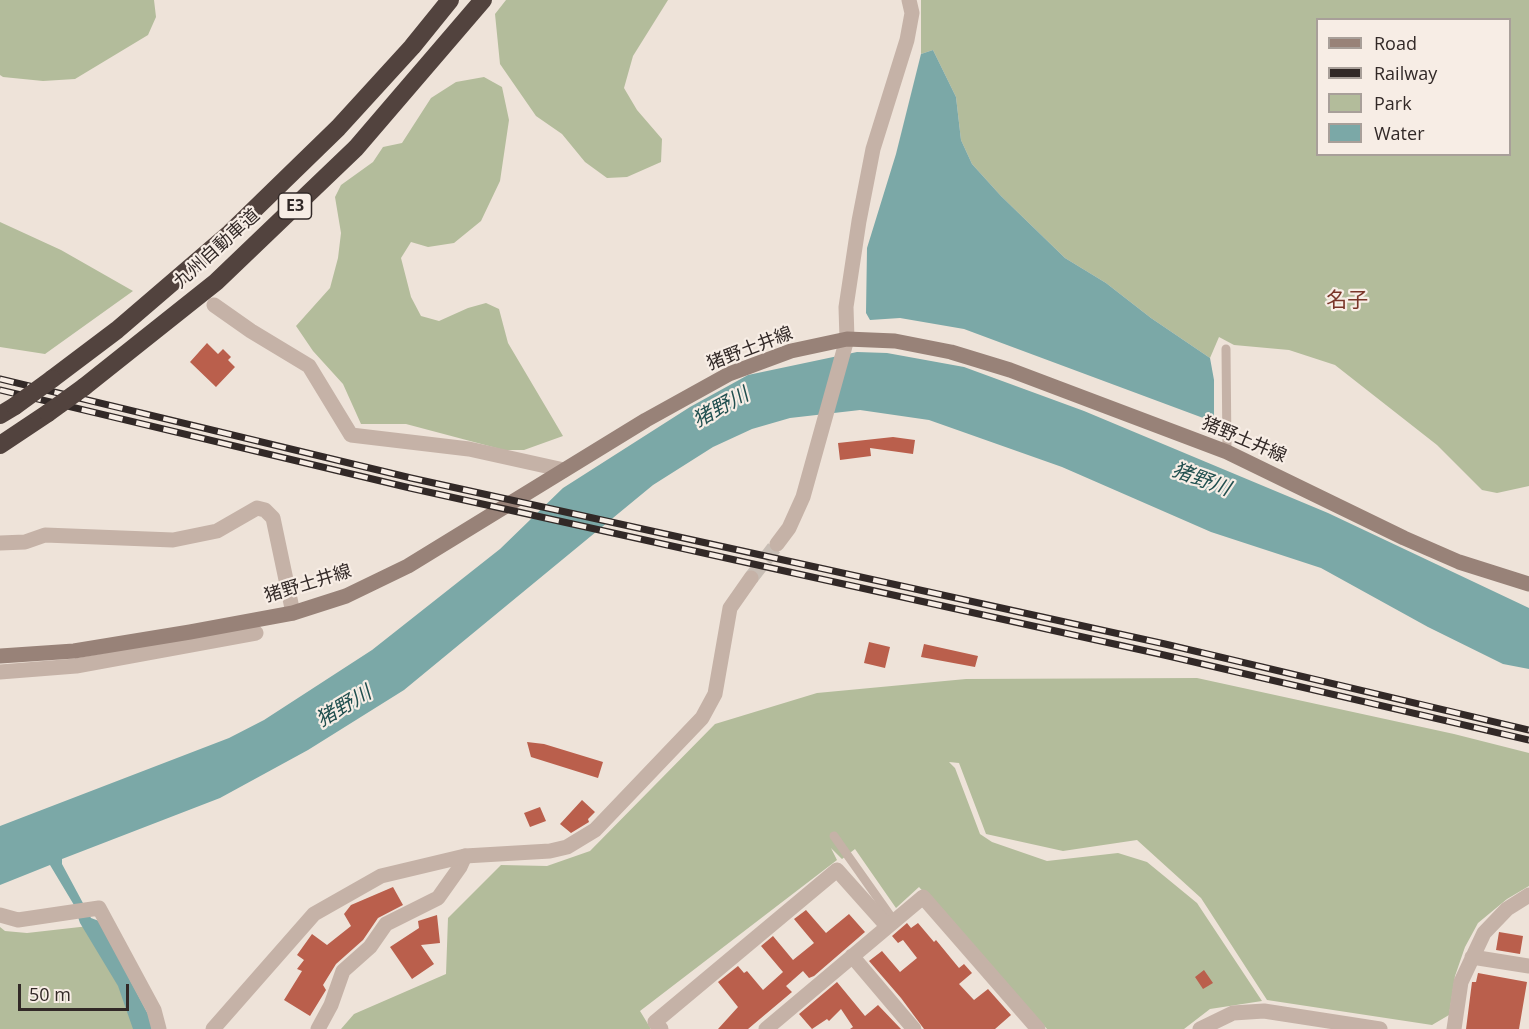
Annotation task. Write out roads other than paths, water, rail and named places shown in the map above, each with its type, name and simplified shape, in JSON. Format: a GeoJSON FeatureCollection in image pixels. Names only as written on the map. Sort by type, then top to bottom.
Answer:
{"type":"FeatureCollection","features":[{"type":"Feature","properties":{"kind":"highway","name":"九州自動車道"},"geometry":{"type":"LineString","coordinates":[[7,411],[117,330],[238,225],[338,128],[412,47],[450,0]]}},
{"type":"Feature","properties":{"kind":"highway","name":"九州自動車道"},"geometry":{"type":"LineString","coordinates":[[0,445],[84,387],[216,282],[356,148],[483,0]]}},
{"type":"Feature","properties":{"kind":"main road","name":"猪野土井線"},"geometry":{"type":"LineString","coordinates":[[0,656],[74,651],[293,613],[346,596],[408,566],[564,470],[729,374],[791,351],[847,339],[895,341],[951,352],[1076,394],[1227,453],[1459,562],[1529,584]]}},
{"type":"Feature","properties":{"kind":"street"},"geometry":{"type":"LineString","coordinates":[[777,544],[789,528],[803,496],[847,339],[846,307],[859,220],[873,149],[907,40],[912,13],[909,0]]}},
{"type":"Feature","properties":{"kind":"street"},"geometry":{"type":"LineString","coordinates":[[214,305],[251,331],[309,366],[351,435],[469,449],[564,470]]}},
{"type":"Feature","properties":{"kind":"street"},"geometry":{"type":"LineString","coordinates":[[0,543],[26,542],[45,535],[173,540],[217,531],[257,508],[266,510],[273,518],[293,613]]}},
{"type":"Feature","properties":{"kind":"street"},"geometry":{"type":"LineString","coordinates":[[213,1029],[281,950],[320,910],[381,876],[465,856],[550,851],[567,846],[595,830],[702,718],[714,694],[730,608],[751,578]]}},
{"type":"Feature","properties":{"kind":"street"},"geometry":{"type":"LineString","coordinates":[[0,672],[76,666],[255,633]]}},
{"type":"Feature","properties":{"kind":"street"},"geometry":{"type":"LineString","coordinates":[[318,1029],[331,1005],[343,972],[370,947],[386,924],[438,898],[465,856]]}},
{"type":"Feature","properties":{"kind":"street"},"geometry":{"type":"LineString","coordinates":[[661,1029],[655,1022],[837,870],[890,923]]}},
{"type":"Feature","properties":{"kind":"street"},"geometry":{"type":"LineString","coordinates":[[1454,1029],[1461,982],[1484,933],[1507,909],[1529,895]]}},
{"type":"Feature","properties":{"kind":"street"},"geometry":{"type":"LineString","coordinates":[[766,1029],[783,1023],[852,956],[923,897],[1038,1029]]}},
{"type":"Feature","properties":{"kind":"street"},"geometry":{"type":"LineString","coordinates":[[0,915],[18,920],[99,908],[154,1010],[159,1029]]}},
{"type":"Feature","properties":{"kind":"street"},"geometry":{"type":"LineString","coordinates":[[852,956],[914,1029]]}},
{"type":"Feature","properties":{"kind":"street"},"geometry":{"type":"LineString","coordinates":[[1472,957],[1529,966]]}},
{"type":"Feature","properties":{"kind":"street"},"geometry":{"type":"LineString","coordinates":[[1200,1029],[1233,1013],[1264,1011],[1380,1029]]}},
{"type":"Feature","properties":{"kind":"lane"},"geometry":{"type":"LineString","coordinates":[[1226,349],[1227,453]]}},
{"type":"Feature","properties":{"kind":"lane"},"geometry":{"type":"LineString","coordinates":[[834,836],[890,923]]}},
{"type":"Feature","properties":{"kind":"water"},"geometry":{"type":"Polygon","coordinates":[[[933,50],[956,97],[961,140],[972,164],[1001,196],[1065,258],[1106,283],[1151,318],[1210,358],[1214,380],[1214,422],[964,329],[900,318],[870,320],[866,313],[867,248],[896,154],[921,54],[933,50]]]}},
{"type":"Feature","properties":{"kind":"water","name":"猪野川"},"geometry":{"type":"Polygon","coordinates":[[[857,352],[887,353],[964,367],[1084,411],[1328,513],[1529,608],[1529,669],[1503,664],[1428,627],[1321,568],[1211,532],[1062,467],[929,420],[860,410],[790,418],[752,429],[713,447],[653,485],[404,690],[308,750],[220,798],[62,859],[62,864],[91,918],[99,921],[149,1016],[152,1029],[133,1029],[118,986],[80,923],[74,905],[50,865],[0,885],[0,826],[229,738],[264,720],[372,650],[500,549],[563,488],[690,407],[748,375],[857,352]]]}},
{"type":"Feature","properties":{"kind":"tunnel"},"geometry":{"type":"LineString","coordinates":[[751,578],[777,544]]}},
{"type":"Feature","properties":{"kind":"railway"},"geometry":{"type":"LineString","coordinates":[[0,379],[411,478],[1165,644],[1529,730]]}},
{"type":"Feature","properties":{"kind":"railway"},"geometry":{"type":"LineString","coordinates":[[0,390],[410,488],[1164,655],[1529,740]]}},
{"type":"Feature","properties":{"kind":"district","name":"名子"},"geometry":{"type":"Point","coordinates":[1347,301]}}]}
